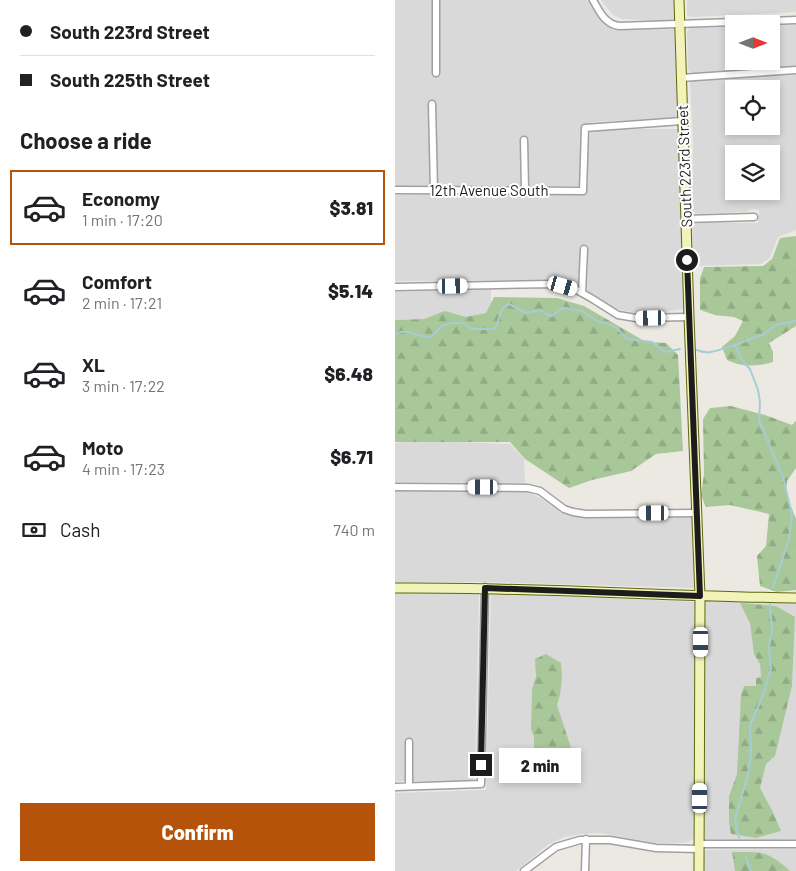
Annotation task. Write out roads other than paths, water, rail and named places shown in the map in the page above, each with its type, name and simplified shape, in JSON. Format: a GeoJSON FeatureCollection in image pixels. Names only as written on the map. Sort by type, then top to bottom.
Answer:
{"type":"FeatureCollection","features":[{"type":"Feature","properties":{"kind":"street"},"geometry":{"type":"LineString","coordinates":[[436,0],[436,73]]}},
{"type":"Feature","properties":{"kind":"street"},"geometry":{"type":"LineString","coordinates":[[593,0],[601,15],[613,25],[631,27],[796,20]]}},
{"type":"Feature","properties":{"kind":"street","name":"South 223rd Street"},"geometry":{"type":"LineString","coordinates":[[679,0],[700,596],[699,871]]}},
{"type":"Feature","properties":{"kind":"street"},"geometry":{"type":"LineString","coordinates":[[681,78],[796,70]]}},
{"type":"Feature","properties":{"kind":"street"},"geometry":{"type":"LineString","coordinates":[[432,104],[435,190]]}},
{"type":"Feature","properties":{"kind":"street","name":"12th Avenue South"},"geometry":{"type":"LineString","coordinates":[[395,190],[583,191],[585,128],[682,121]]}},
{"type":"Feature","properties":{"kind":"street"},"geometry":{"type":"LineString","coordinates":[[525,140],[525,190]]}},
{"type":"Feature","properties":{"kind":"street"},"geometry":{"type":"LineString","coordinates":[[686,219],[755,217]]}},
{"type":"Feature","properties":{"kind":"street"},"geometry":{"type":"LineString","coordinates":[[582,293],[584,249]]}},
{"type":"Feature","properties":{"kind":"street"},"geometry":{"type":"LineString","coordinates":[[395,287],[550,284],[568,287],[582,293],[611,312],[626,317],[689,317]]}},
{"type":"Feature","properties":{"kind":"street"},"geometry":{"type":"LineString","coordinates":[[395,487],[519,487],[540,491],[565,509],[586,514],[697,513]]}},
{"type":"Feature","properties":{"kind":"street"},"geometry":{"type":"LineString","coordinates":[[395,588],[485,588],[796,598]]}},
{"type":"Feature","properties":{"kind":"street"},"geometry":{"type":"LineString","coordinates":[[395,786],[481,784],[485,588]]}},
{"type":"Feature","properties":{"kind":"street"},"geometry":{"type":"LineString","coordinates":[[409,742],[409,786]]}},
{"type":"Feature","properties":{"kind":"street"},"geometry":{"type":"LineString","coordinates":[[585,871],[586,839]]}},
{"type":"Feature","properties":{"kind":"street"},"geometry":{"type":"LineString","coordinates":[[524,871],[556,847],[586,839],[610,840],[656,848],[796,844]]}},
{"type":"Feature","properties":{"kind":"waterway"},"geometry":{"type":"LineString","coordinates":[[395,334],[409,332],[431,337],[442,326],[451,323],[463,323],[472,329],[494,329],[501,311],[509,304],[526,313],[540,310],[552,316],[564,308],[582,311],[597,321],[614,326],[628,339],[652,342],[665,352],[680,349]]}},
{"type":"Feature","properties":{"kind":"waterway"},"geometry":{"type":"LineString","coordinates":[[735,345],[764,334],[776,325],[796,321]]}},
{"type":"Feature","properties":{"kind":"waterway"},"geometry":{"type":"LineString","coordinates":[[697,350],[711,352],[735,345],[741,359],[750,369],[758,390],[760,402],[759,420],[783,477],[792,515],[789,539],[773,588]]}},
{"type":"Feature","properties":{"kind":"waterway"},"geometry":{"type":"LineString","coordinates":[[739,838],[735,819],[748,775],[751,753],[750,726],[763,695],[771,668],[769,647],[772,630],[770,604]]}},
{"type":"Feature","properties":{"kind":"waterway"},"geometry":{"type":"LineString","coordinates":[[746,857],[751,871]]}}]}
